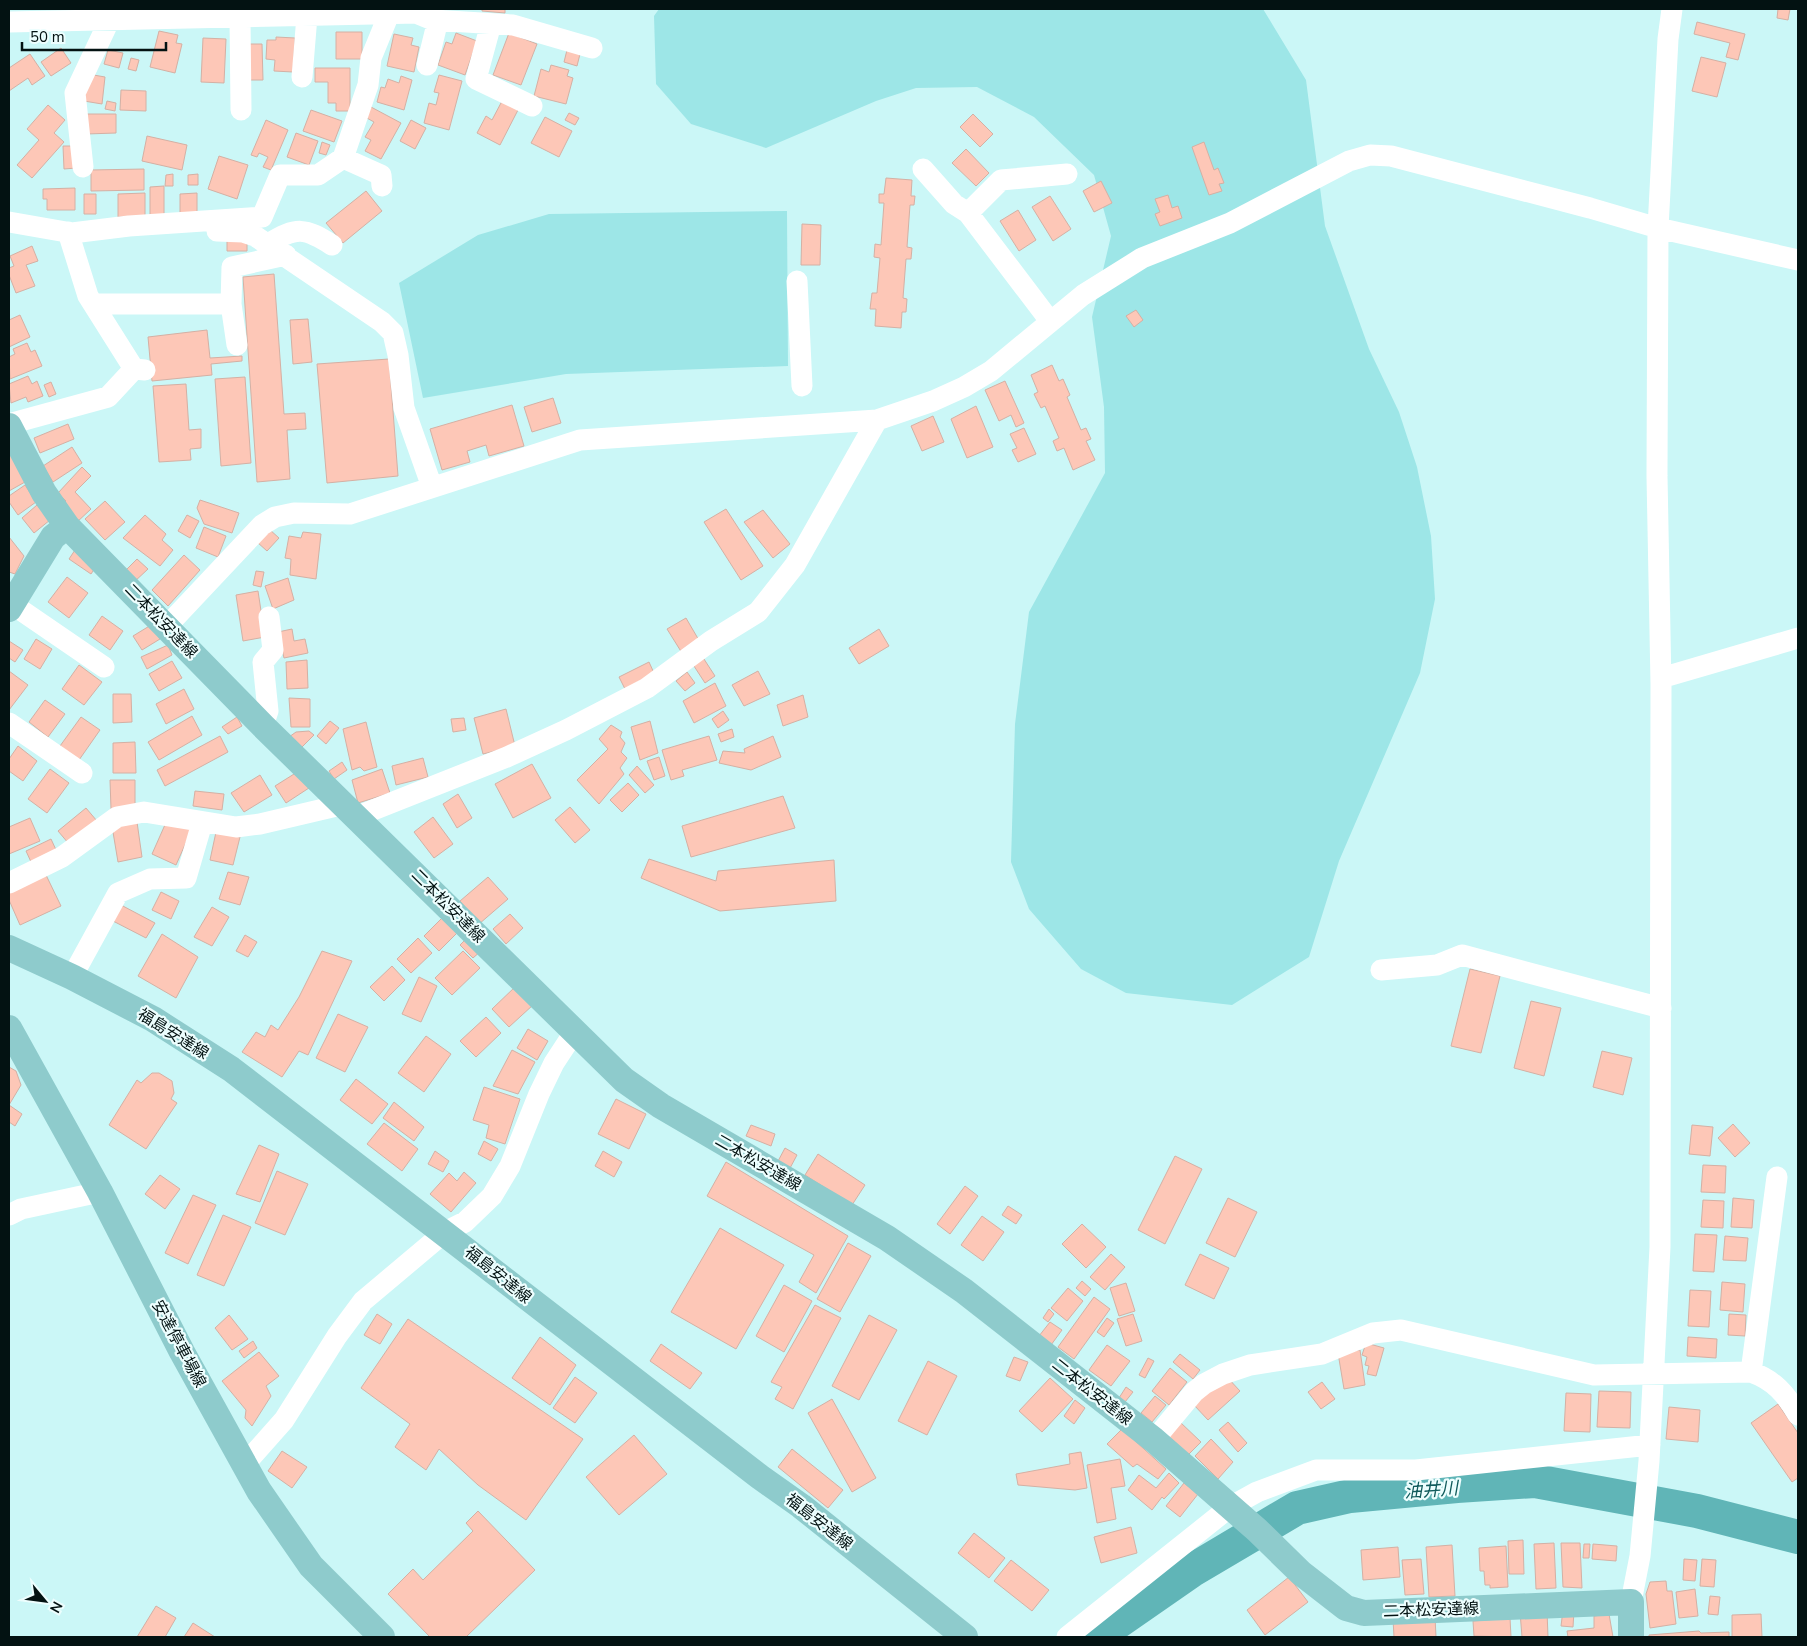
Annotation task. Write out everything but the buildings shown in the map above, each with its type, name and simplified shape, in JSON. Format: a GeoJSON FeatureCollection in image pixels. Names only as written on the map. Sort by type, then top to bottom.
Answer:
{"type":"FeatureCollection","features":[{"type":"Feature","properties":{"kind":"main road","name":"二本松安達線"},"geometry":{"type":"LineString","coordinates":[[9,425],[44,493],[67,526],[263,726],[351,810],[624,1080],[661,1106],[887,1238],[964,1291],[1154,1440],[1257,1530],[1300,1573],[1346,1608],[1364,1612],[1631,1602]]}},
{"type":"Feature","properties":{"kind":"main road"},"geometry":{"type":"LineString","coordinates":[[10,606],[53,537],[67,526]]}},
{"type":"Feature","properties":{"kind":"main road","name":"福島安達線"},"geometry":{"type":"LineString","coordinates":[[9,948],[72,977],[153,1019],[231,1070],[445,1232],[543,1311],[760,1477],[801,1506],[965,1637]]}},
{"type":"Feature","properties":{"kind":"main road","name":"安達停車場線"},"geometry":{"type":"LineString","coordinates":[[9,1028],[100,1192],[182,1352],[246,1464],[259,1491],[311,1566],[382,1637]]}},
{"type":"Feature","properties":{"kind":"main road"},"geometry":{"type":"LineString","coordinates":[[1631,1602],[1632,1637]]}},
{"type":"Feature","properties":{"kind":"street"},"geometry":{"type":"LineString","coordinates":[[1631,1602],[1640,1556],[1649,1453],[1660,1247],[1661,678],[1657,476],[1658,228],[1668,38],[1672,9]]}},
{"type":"Feature","properties":{"kind":"street"},"geometry":{"type":"LineString","coordinates":[[9,22],[109,21],[199,14],[240,18],[417,11],[438,20],[513,25],[592,48]]}},
{"type":"Feature","properties":{"kind":"street"},"geometry":{"type":"LineString","coordinates":[[9,222],[68,232],[262,217],[280,176],[318,175],[343,158],[368,85],[378,12]]}},
{"type":"Feature","properties":{"kind":"street"},"geometry":{"type":"LineString","coordinates":[[302,77],[309,14]]}},
{"type":"Feature","properties":{"kind":"street"},"geometry":{"type":"LineString","coordinates":[[240,18],[241,110]]}},
{"type":"Feature","properties":{"kind":"street"},"geometry":{"type":"LineString","coordinates":[[426,65],[438,20]]}},
{"type":"Feature","properties":{"kind":"street"},"geometry":{"type":"LineString","coordinates":[[83,167],[75,93],[109,21]]}},
{"type":"Feature","properties":{"kind":"street"},"geometry":{"type":"LineString","coordinates":[[491,24],[476,79],[532,106]]}},
{"type":"Feature","properties":{"kind":"street"},"geometry":{"type":"LineString","coordinates":[[167,626],[262,525],[275,517],[294,513],[350,514],[580,440],[877,420],[932,401],[964,387],[991,371],[1084,295],[1142,258],[1230,223],[1349,162],[1370,155],[1391,156],[1658,228],[1798,260]]}},
{"type":"Feature","properties":{"kind":"street"},"geometry":{"type":"LineString","coordinates":[[343,158],[381,175],[382,186]]}},
{"type":"Feature","properties":{"kind":"street"},"geometry":{"type":"LineString","coordinates":[[923,169],[954,204],[968,213],[1050,322]]}},
{"type":"Feature","properties":{"kind":"street"},"geometry":{"type":"LineString","coordinates":[[968,213],[1001,180],[1067,174]]}},
{"type":"Feature","properties":{"kind":"street"},"geometry":{"type":"LineString","coordinates":[[162,224],[183,231],[243,232],[286,255],[328,287],[382,322],[392,333],[398,355],[404,408],[432,487]]}},
{"type":"Feature","properties":{"kind":"street"},"geometry":{"type":"LineString","coordinates":[[9,425],[108,397],[140,370],[88,296],[68,232]]}},
{"type":"Feature","properties":{"kind":"street"},"geometry":{"type":"LineString","coordinates":[[268,244],[287,232],[310,232],[332,245]]}},
{"type":"Feature","properties":{"kind":"street"},"geometry":{"type":"LineString","coordinates":[[237,345],[231,304],[232,267],[286,255]]}},
{"type":"Feature","properties":{"kind":"street"},"geometry":{"type":"LineString","coordinates":[[797,281],[802,386]]}},
{"type":"Feature","properties":{"kind":"street"},"geometry":{"type":"LineString","coordinates":[[93,304],[231,304]]}},
{"type":"Feature","properties":{"kind":"street"},"geometry":{"type":"LineString","coordinates":[[9,883],[62,857],[117,817],[144,812],[202,823],[236,827],[351,810],[506,757],[566,730],[647,688],[711,641],[758,612],[795,565],[877,420]]}},
{"type":"Feature","properties":{"kind":"street"},"geometry":{"type":"LineString","coordinates":[[10,606],[104,667]]}},
{"type":"Feature","properties":{"kind":"street"},"geometry":{"type":"LineString","coordinates":[[263,726],[268,711],[263,662],[273,650],[269,617]]}},
{"type":"Feature","properties":{"kind":"street"},"geometry":{"type":"LineString","coordinates":[[1661,678],[1798,638]]}},
{"type":"Feature","properties":{"kind":"street"},"geometry":{"type":"LineString","coordinates":[[9,723],[82,773]]}},
{"type":"Feature","properties":{"kind":"street"},"geometry":{"type":"LineString","coordinates":[[72,977],[118,893],[150,879],[186,878],[202,823]]}},
{"type":"Feature","properties":{"kind":"street"},"geometry":{"type":"LineString","coordinates":[[1381,970],[1437,965],[1462,955],[1661,1008]]}},
{"type":"Feature","properties":{"kind":"street"},"geometry":{"type":"LineString","coordinates":[[246,1464],[284,1420],[363,1301],[445,1232],[465,1222],[492,1196],[510,1166],[551,1070],[575,1031]]}},
{"type":"Feature","properties":{"kind":"street"},"geometry":{"type":"LineString","coordinates":[[1751,1372],[1777,1176]]}},
{"type":"Feature","properties":{"kind":"street"},"geometry":{"type":"LineString","coordinates":[[9,1215],[21,1208],[100,1192]]}},
{"type":"Feature","properties":{"kind":"street"},"geometry":{"type":"LineString","coordinates":[[1154,1440],[1194,1392],[1223,1374],[1250,1365],[1322,1354],[1373,1333],[1401,1330],[1594,1375],[1751,1372],[1762,1376],[1784,1391],[1798,1415]]}},
{"type":"Feature","properties":{"kind":"street"},"geometry":{"type":"LineString","coordinates":[[1067,1637],[1230,1507],[1257,1492],[1316,1470],[1416,1470],[1649,1453]]}},
{"type":"Feature","properties":{"kind":"shaded area"},"geometry":{"type":"Polygon","coordinates":[[[659,9],[1263,9],[1306,80],[1325,226],[1369,349],[1399,412],[1417,467],[1431,536],[1435,599],[1420,673],[1339,861],[1309,957],[1232,1005],[1126,993],[1081,969],[1029,909],[1011,862],[1015,724],[1029,612],[1105,473],[1104,407],[1092,317],[1111,236],[1094,175],[1034,117],[977,87],[916,88],[876,101],[766,148],[691,124],[656,84],[654,16],[659,9]]]}},
{"type":"Feature","properties":{"kind":"shaded area"},"geometry":{"type":"Polygon","coordinates":[[[787,211],[788,366],[566,374],[423,398],[399,283],[478,235],[549,214],[787,211]]]}},
{"type":"Feature","properties":{"kind":"waterway","name":"油井川"},"geometry":{"type":"LineString","coordinates":[[1096,1637],[1191,1571],[1297,1508],[1350,1496],[1535,1481],[1697,1511],[1798,1537]]}}]}
